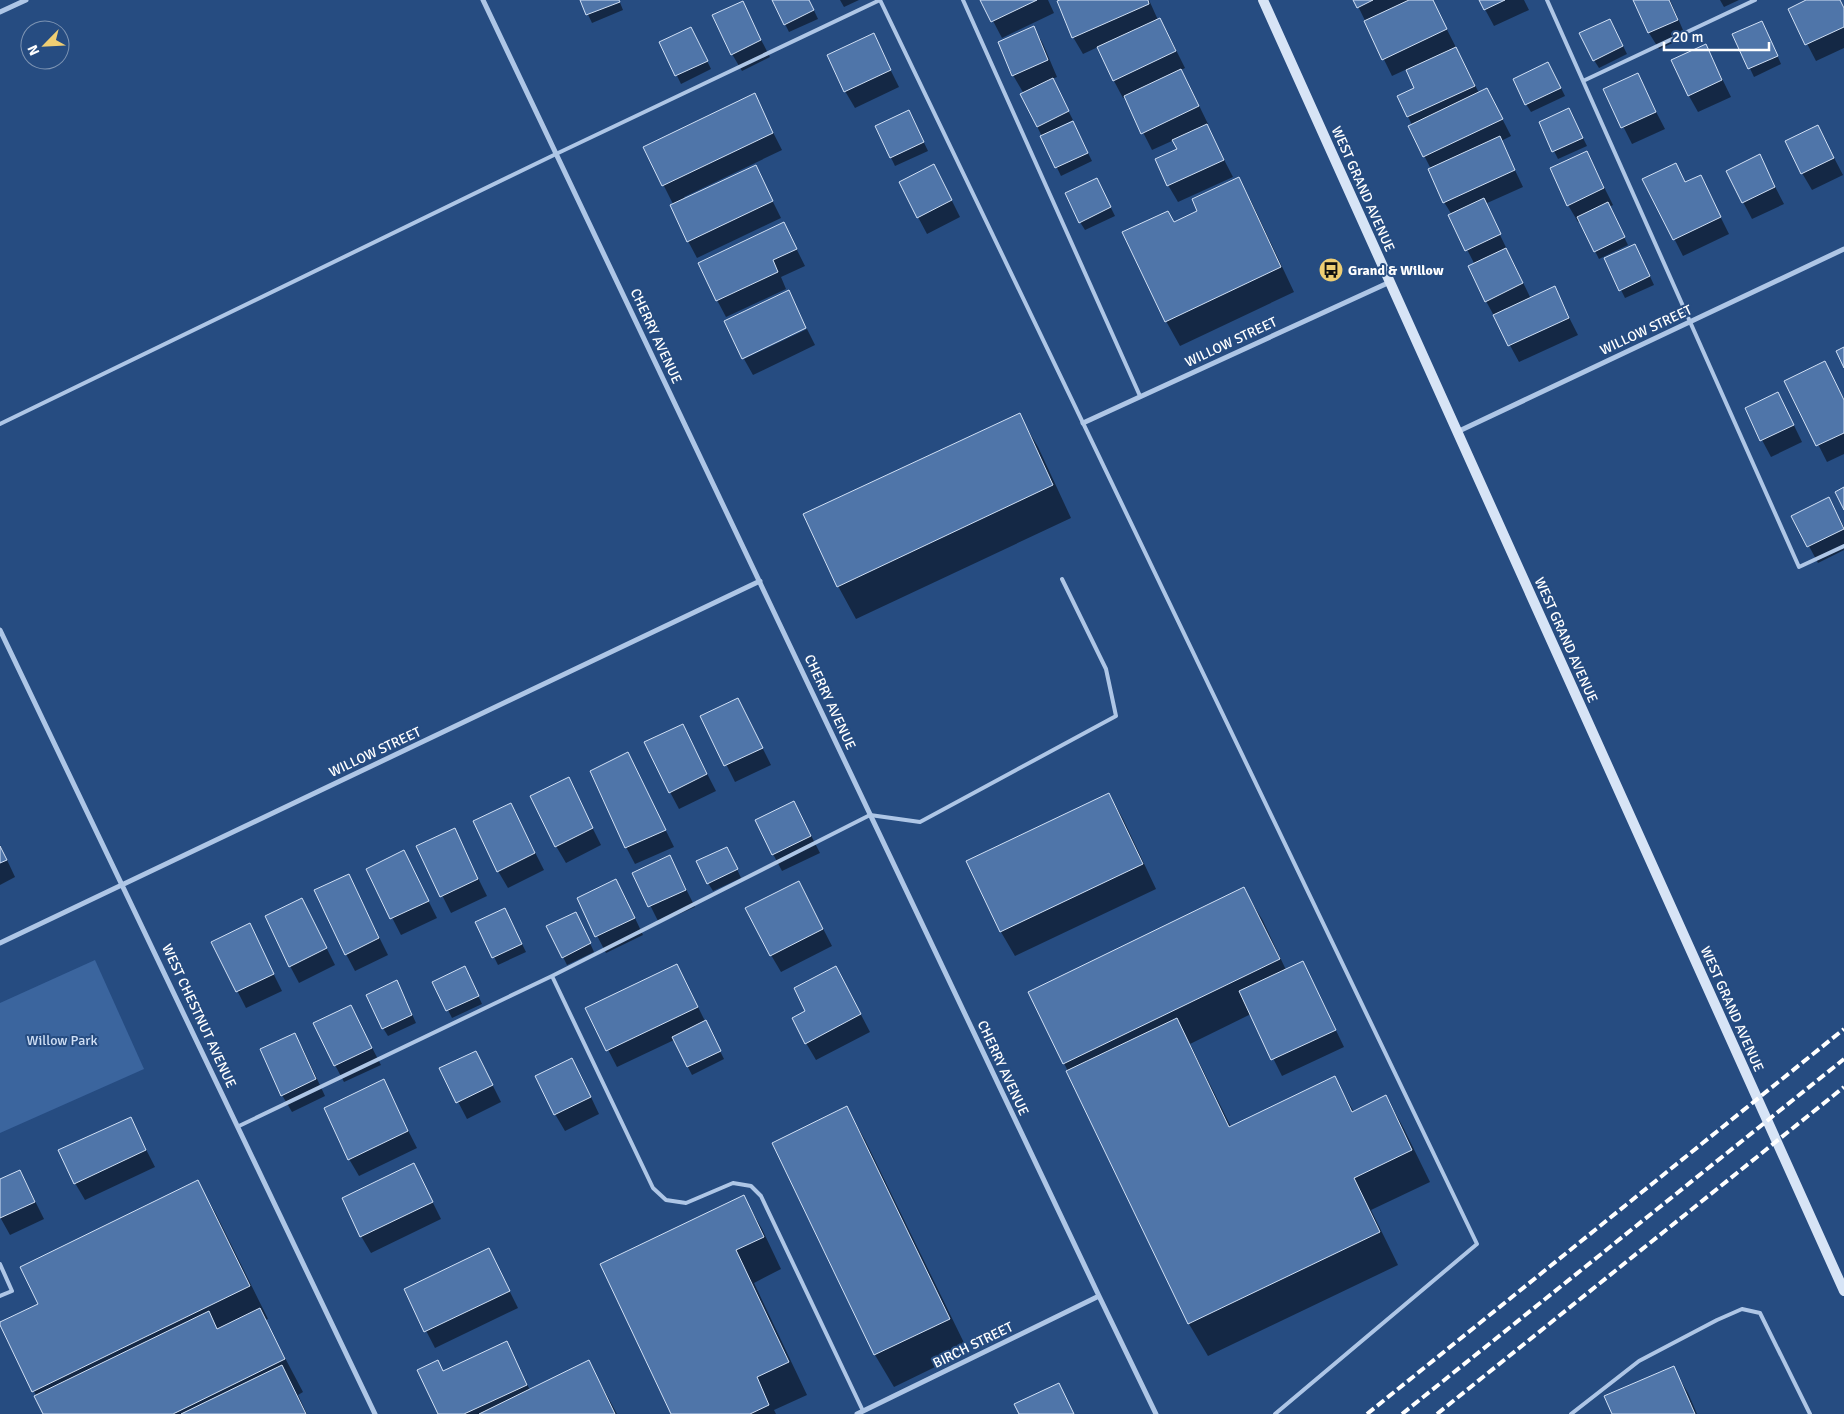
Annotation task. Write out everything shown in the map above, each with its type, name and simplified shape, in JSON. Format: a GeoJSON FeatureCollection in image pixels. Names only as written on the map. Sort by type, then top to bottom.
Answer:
{"type":"FeatureCollection","features":[{"type":"Feature","properties":{"kind":"main road","name":"WEST GRAND AVENUE"},"geometry":{"type":"LineString","coordinates":[[1263,0],[1844,1292]]}},
{"type":"Feature","properties":{"kind":"street"},"geometry":{"type":"LineString","coordinates":[[0,12],[26,0]]}},
{"type":"Feature","properties":{"kind":"street","name":"CHERRY AVENUE"},"geometry":{"type":"LineString","coordinates":[[483,0],[1156,1414]]}},
{"type":"Feature","properties":{"kind":"street","name":"WILLOW STREET"},"geometry":{"type":"LineString","coordinates":[[1457,432],[1844,249]]}},
{"type":"Feature","properties":{"kind":"street","name":"WILLOW STREET"},"geometry":{"type":"LineString","coordinates":[[1083,423],[1390,282]]}},
{"type":"Feature","properties":{"kind":"street","name":"WILLOW STREET"},"geometry":{"type":"LineString","coordinates":[[0,943],[760,581]]}},
{"type":"Feature","properties":{"kind":"street","name":"WEST CHESTNUT AVENUE"},"geometry":{"type":"LineString","coordinates":[[0,630],[375,1414]]}},
{"type":"Feature","properties":{"kind":"street","name":"BIRCH STREET"},"geometry":{"type":"LineString","coordinates":[[856,1414],[1099,1296]]}},
{"type":"Feature","properties":{"kind":"lane"},"geometry":{"type":"LineString","coordinates":[[0,424],[556,154],[880,0],[1477,1244],[1274,1414]]}},
{"type":"Feature","properties":{"kind":"lane"},"geometry":{"type":"LineString","coordinates":[[963,0],[1140,396]]}},
{"type":"Feature","properties":{"kind":"lane"},"geometry":{"type":"LineString","coordinates":[[1547,0],[1799,567],[1844,546]]}},
{"type":"Feature","properties":{"kind":"lane"},"geometry":{"type":"LineString","coordinates":[[1583,81],[1755,0]]}},
{"type":"Feature","properties":{"kind":"lane"},"geometry":{"type":"LineString","coordinates":[[238,1126],[552,976],[870,815],[920,822],[1116,716],[1106,669],[1062,579]]}},
{"type":"Feature","properties":{"kind":"lane"},"geometry":{"type":"LineString","coordinates":[[552,976],[653,1188],[666,1200],[686,1203],[733,1184],[751,1186],[762,1196],[862,1411]]}},
{"type":"Feature","properties":{"kind":"lane"},"geometry":{"type":"LineString","coordinates":[[0,1264],[12,1291],[0,1296]]}},
{"type":"Feature","properties":{"kind":"lane"},"geometry":{"type":"LineString","coordinates":[[1571,1414],[1639,1361],[1742,1309],[1760,1313],[1810,1414]]}},
{"type":"Feature","properties":{"kind":"green space","name":"Willow Park"},"geometry":{"type":"Polygon","coordinates":[[[95,960],[144,1069],[0,1133],[0,1003],[95,960]]]}},
{"type":"Feature","properties":{"kind":"building"},"geometry":{"type":"Polygon","coordinates":[[[580,0],[619,0],[620,2],[586,15],[580,0]]]}},
{"type":"Feature","properties":{"kind":"building"},"geometry":{"type":"Polygon","coordinates":[[[772,0],[809,0],[814,10],[784,25],[772,0]]]}},
{"type":"Feature","properties":{"kind":"building"},"geometry":{"type":"Polygon","coordinates":[[[980,0],[1037,0],[991,22],[980,0]]]}},
{"type":"Feature","properties":{"kind":"building"},"geometry":{"type":"Polygon","coordinates":[[[1148,0],[1149,4],[1072,38],[1057,1],[1148,0]]]}},
{"type":"Feature","properties":{"kind":"building"},"geometry":{"type":"Polygon","coordinates":[[[1353,0],[1373,0],[1357,8],[1353,0]]]}},
{"type":"Feature","properties":{"kind":"building"},"geometry":{"type":"Polygon","coordinates":[[[1409,0],[1433,0],[1447,29],[1382,60],[1364,21],[1409,0]]]}},
{"type":"Feature","properties":{"kind":"building"},"geometry":{"type":"Polygon","coordinates":[[[1479,0],[1505,0],[1484,10],[1479,0]]]}},
{"type":"Feature","properties":{"kind":"building"},"geometry":{"type":"Polygon","coordinates":[[[1633,0],[1669,0],[1678,20],[1648,33],[1633,0]]]}},
{"type":"Feature","properties":{"kind":"building"},"geometry":{"type":"Polygon","coordinates":[[[1806,0],[1840,0],[1844,8],[1844,27],[1805,45],[1788,9],[1806,0]]]}},
{"type":"Feature","properties":{"kind":"building"},"geometry":{"type":"Polygon","coordinates":[[[743,1],[761,40],[731,55],[712,15],[743,1]]]}},
{"type":"Feature","properties":{"kind":"building"},"geometry":{"type":"Polygon","coordinates":[[[1160,18],[1176,51],[1113,81],[1097,47],[1160,18]]]}},
{"type":"Feature","properties":{"kind":"building"},"geometry":{"type":"Polygon","coordinates":[[[1610,19],[1623,46],[1593,61],[1579,33],[1610,19]]]}},
{"type":"Feature","properties":{"kind":"building"},"geometry":{"type":"Polygon","coordinates":[[[1762,21],[1778,56],[1748,69],[1732,34],[1762,21]]]}},
{"type":"Feature","properties":{"kind":"building"},"geometry":{"type":"Polygon","coordinates":[[[1034,26],[1048,60],[1012,76],[998,42],[1034,26]]]}},
{"type":"Feature","properties":{"kind":"building"},"geometry":{"type":"Polygon","coordinates":[[[691,27],[708,61],[675,76],[659,42],[691,27]]]}},
{"type":"Feature","properties":{"kind":"building"},"geometry":{"type":"Polygon","coordinates":[[[874,33],[891,70],[844,92],[827,55],[874,33]]]}},
{"type":"Feature","properties":{"kind":"building"},"geometry":{"type":"Polygon","coordinates":[[[1706,44],[1722,80],[1688,96],[1671,60],[1706,44]]]}},
{"type":"Feature","properties":{"kind":"building"},"geometry":{"type":"Polygon","coordinates":[[[1456,47],[1475,86],[1407,117],[1397,96],[1414,88],[1406,70],[1456,47]]]}},
{"type":"Feature","properties":{"kind":"building"},"geometry":{"type":"Polygon","coordinates":[[[1548,62],[1561,88],[1525,105],[1513,79],[1548,62]]]}},
{"type":"Feature","properties":{"kind":"building"},"geometry":{"type":"Polygon","coordinates":[[[1181,69],[1199,106],[1141,134],[1124,96],[1181,69]]]}},
{"type":"Feature","properties":{"kind":"building"},"geometry":{"type":"Polygon","coordinates":[[[1638,73],[1656,112],[1621,128],[1603,89],[1638,73]]]}},
{"type":"Feature","properties":{"kind":"building"},"geometry":{"type":"Polygon","coordinates":[[[1053,78],[1069,111],[1037,127],[1020,94],[1053,78]]]}},
{"type":"Feature","properties":{"kind":"building"},"geometry":{"type":"Polygon","coordinates":[[[1487,88],[1503,119],[1423,157],[1408,126],[1487,88]]]}},
{"type":"Feature","properties":{"kind":"building"},"geometry":{"type":"Polygon","coordinates":[[[755,93],[773,133],[662,186],[643,147],[755,93]]]}},
{"type":"Feature","properties":{"kind":"building"},"geometry":{"type":"Polygon","coordinates":[[[1569,108],[1583,138],[1552,152],[1539,122],[1569,108]]]}},
{"type":"Feature","properties":{"kind":"building"},"geometry":{"type":"Polygon","coordinates":[[[909,110],[924,142],[890,158],[875,126],[909,110]]]}},
{"type":"Feature","properties":{"kind":"building"},"geometry":{"type":"Polygon","coordinates":[[[1073,121],[1088,153],[1055,168],[1040,136],[1073,121]]]}},
{"type":"Feature","properties":{"kind":"building"},"geometry":{"type":"Polygon","coordinates":[[[1207,124],[1224,160],[1167,186],[1155,159],[1177,149],[1172,140],[1207,124]]]}},
{"type":"Feature","properties":{"kind":"building"},"geometry":{"type":"Polygon","coordinates":[[[1818,125],[1834,158],[1801,174],[1785,141],[1818,125]]]}},
{"type":"Feature","properties":{"kind":"building"},"geometry":{"type":"Polygon","coordinates":[[[1500,136],[1515,170],[1443,203],[1428,169],[1500,136]]]}},
{"type":"Feature","properties":{"kind":"building"},"geometry":{"type":"Polygon","coordinates":[[[1587,151],[1604,188],[1567,206],[1550,168],[1587,151]]]}},
{"type":"Feature","properties":{"kind":"building"},"geometry":{"type":"Polygon","coordinates":[[[1760,154],[1775,187],[1742,203],[1726,171],[1760,154]]]}},
{"type":"Feature","properties":{"kind":"building"},"geometry":{"type":"Polygon","coordinates":[[[1676,163],[1685,182],[1701,175],[1721,217],[1673,240],[1642,179],[1676,163]]]}},
{"type":"Feature","properties":{"kind":"building"},"geometry":{"type":"Polygon","coordinates":[[[934,164],[952,200],[917,218],[899,182],[934,164]]]}},
{"type":"Feature","properties":{"kind":"building"},"geometry":{"type":"Polygon","coordinates":[[[756,165],[773,201],[687,242],[670,205],[756,165]]]}},
{"type":"Feature","properties":{"kind":"building"},"geometry":{"type":"Polygon","coordinates":[[[1239,177],[1281,267],[1165,322],[1122,232],[1168,211],[1174,222],[1197,211],[1192,199],[1239,177]]]}},
{"type":"Feature","properties":{"kind":"building"},"geometry":{"type":"Polygon","coordinates":[[[1097,178],[1111,207],[1079,223],[1065,193],[1097,178]]]}},
{"type":"Feature","properties":{"kind":"building"},"geometry":{"type":"Polygon","coordinates":[[[1484,198],[1501,234],[1465,251],[1448,215],[1484,198]]]}},
{"type":"Feature","properties":{"kind":"building"},"geometry":{"type":"Polygon","coordinates":[[[1608,202],[1625,237],[1594,252],[1577,217],[1608,202]]]}},
{"type":"Feature","properties":{"kind":"building"},"geometry":{"type":"Polygon","coordinates":[[[784,222],[797,249],[773,260],[778,272],[716,301],[698,263],[784,222]]]}},
{"type":"Feature","properties":{"kind":"building"},"geometry":{"type":"Polygon","coordinates":[[[1635,244],[1650,276],[1619,291],[1604,258],[1635,244]]]}},
{"type":"Feature","properties":{"kind":"building"},"geometry":{"type":"Polygon","coordinates":[[[1506,248],[1523,283],[1485,302],[1468,266],[1506,248]]]}},
{"type":"Feature","properties":{"kind":"building"},"geometry":{"type":"Polygon","coordinates":[[[1555,286],[1569,318],[1508,346],[1493,315],[1555,286]]]}},
{"type":"Feature","properties":{"kind":"building"},"geometry":{"type":"Polygon","coordinates":[[[789,290],[806,328],[742,359],[724,321],[789,290]]]}},
{"type":"Feature","properties":{"kind":"building"},"geometry":{"type":"Polygon","coordinates":[[[1844,347],[1844,368],[1836,351],[1844,347]]]}},
{"type":"Feature","properties":{"kind":"building"},"geometry":{"type":"Polygon","coordinates":[[[1825,361],[1844,400],[1844,433],[1816,446],[1784,381],[1825,361]]]}},
{"type":"Feature","properties":{"kind":"building"},"geometry":{"type":"Polygon","coordinates":[[[1778,392],[1794,425],[1760,441],[1745,408],[1778,392]]]}},
{"type":"Feature","properties":{"kind":"building"},"geometry":{"type":"Polygon","coordinates":[[[1020,413],[1053,485],[837,587],[803,514],[1020,413]]]}},
{"type":"Feature","properties":{"kind":"building"},"geometry":{"type":"Polygon","coordinates":[[[1844,487],[1844,510],[1835,492],[1844,487]]]}},
{"type":"Feature","properties":{"kind":"building"},"geometry":{"type":"Polygon","coordinates":[[[1829,497],[1844,529],[1807,547],[1791,516],[1829,497]]]}},
{"type":"Feature","properties":{"kind":"building"},"geometry":{"type":"Polygon","coordinates":[[[738,698],[763,748],[724,766],[700,716],[738,698]]]}},
{"type":"Feature","properties":{"kind":"building"},"geometry":{"type":"Polygon","coordinates":[[[683,724],[707,774],[669,793],[644,742],[683,724]]]}},
{"type":"Feature","properties":{"kind":"building"},"geometry":{"type":"Polygon","coordinates":[[[628,752],[666,830],[625,848],[590,771],[628,752]]]}},
{"type":"Feature","properties":{"kind":"building"},"geometry":{"type":"Polygon","coordinates":[[[569,777],[593,828],[555,847],[530,796],[569,777]]]}},
{"type":"Feature","properties":{"kind":"building"},"geometry":{"type":"Polygon","coordinates":[[[1109,793],[1143,864],[1000,932],[966,861],[1109,793]]]}},
{"type":"Feature","properties":{"kind":"building"},"geometry":{"type":"Polygon","coordinates":[[[794,801],[811,836],[772,855],[755,820],[794,801]]]}},
{"type":"Feature","properties":{"kind":"building"},"geometry":{"type":"Polygon","coordinates":[[[511,803],[535,853],[497,872],[473,821],[511,803]]]}},
{"type":"Feature","properties":{"kind":"building"},"geometry":{"type":"Polygon","coordinates":[[[455,828],[478,879],[440,897],[416,846],[455,828]]]}},
{"type":"Feature","properties":{"kind":"building"},"geometry":{"type":"Polygon","coordinates":[[[0,846],[7,860],[0,863],[0,846]]]}},
{"type":"Feature","properties":{"kind":"building"},"geometry":{"type":"Polygon","coordinates":[[[727,847],[738,869],[707,884],[696,861],[727,847]]]}},
{"type":"Feature","properties":{"kind":"building"},"geometry":{"type":"Polygon","coordinates":[[[404,850],[429,901],[390,919],[366,869],[404,850]]]}},
{"type":"Feature","properties":{"kind":"building"},"geometry":{"type":"Polygon","coordinates":[[[670,855],[686,890],[648,907],[632,873],[670,855]]]}},
{"type":"Feature","properties":{"kind":"building"},"geometry":{"type":"Polygon","coordinates":[[[349,874],[379,938],[345,955],[314,890],[349,874]]]}},
{"type":"Feature","properties":{"kind":"building"},"geometry":{"type":"Polygon","coordinates":[[[616,879],[635,918],[595,937],[577,898],[616,879]]]}},
{"type":"Feature","properties":{"kind":"building"},"geometry":{"type":"Polygon","coordinates":[[[799,881],[823,929],[770,956],[745,908],[799,881]]]}},
{"type":"Feature","properties":{"kind":"building"},"geometry":{"type":"Polygon","coordinates":[[[1244,887],[1280,959],[1063,1064],[1028,992],[1244,887]]]}},
{"type":"Feature","properties":{"kind":"building"},"geometry":{"type":"Polygon","coordinates":[[[302,898],[327,948],[289,967],[265,916],[302,898]]]}},
{"type":"Feature","properties":{"kind":"building"},"geometry":{"type":"Polygon","coordinates":[[[505,908],[522,944],[492,958],[475,922],[505,908]]]}},
{"type":"Feature","properties":{"kind":"building"},"geometry":{"type":"Polygon","coordinates":[[[576,912],[591,943],[562,958],[546,926],[576,912]]]}},
{"type":"Feature","properties":{"kind":"building"},"geometry":{"type":"Polygon","coordinates":[[[250,923],[274,974],[236,992],[211,942],[250,923]]]}},
{"type":"Feature","properties":{"kind":"building"},"geometry":{"type":"Polygon","coordinates":[[[1303,961],[1336,1030],[1271,1060],[1239,991],[1303,961]]]}},
{"type":"Feature","properties":{"kind":"building"},"geometry":{"type":"Polygon","coordinates":[[[677,964],[698,1007],[606,1051],[585,1008],[677,964]]]}},
{"type":"Feature","properties":{"kind":"building"},"geometry":{"type":"Polygon","coordinates":[[[465,966],[479,996],[446,1011],[432,982],[465,966]]]}},
{"type":"Feature","properties":{"kind":"building"},"geometry":{"type":"Polygon","coordinates":[[[836,966],[861,1014],[805,1044],[792,1018],[805,1011],[794,988],[836,966]]]}},
{"type":"Feature","properties":{"kind":"building"},"geometry":{"type":"Polygon","coordinates":[[[397,980],[412,1015],[382,1029],[366,995],[397,980]]]}},
{"type":"Feature","properties":{"kind":"building"},"geometry":{"type":"Polygon","coordinates":[[[351,1005],[372,1048],[334,1066],[313,1023],[351,1005]]]}},
{"type":"Feature","properties":{"kind":"building"},"geometry":{"type":"Polygon","coordinates":[[[1177,1018],[1229,1127],[1335,1076],[1352,1112],[1386,1095],[1412,1150],[1354,1178],[1380,1232],[1188,1324],[1066,1071],[1177,1018]]]}},
{"type":"Feature","properties":{"kind":"building"},"geometry":{"type":"Polygon","coordinates":[[[706,1020],[721,1051],[687,1067],[672,1037],[706,1020]]]}},
{"type":"Feature","properties":{"kind":"building"},"geometry":{"type":"Polygon","coordinates":[[[295,1033],[316,1079],[281,1096],[260,1049],[295,1033]]]}},
{"type":"Feature","properties":{"kind":"building"},"geometry":{"type":"Polygon","coordinates":[[[476,1051],[493,1085],[456,1103],[439,1068],[476,1051]]]}},
{"type":"Feature","properties":{"kind":"building"},"geometry":{"type":"Polygon","coordinates":[[[572,1058],[591,1097],[554,1115],[535,1076],[572,1058]]]}},
{"type":"Feature","properties":{"kind":"building"},"geometry":{"type":"Polygon","coordinates":[[[384,1079],[408,1131],[348,1160],[324,1108],[384,1079]]]}},
{"type":"Feature","properties":{"kind":"building"},"geometry":{"type":"Polygon","coordinates":[[[847,1106],[950,1319],[874,1355],[772,1143],[847,1106]]]}},
{"type":"Feature","properties":{"kind":"building"},"geometry":{"type":"Polygon","coordinates":[[[131,1117],[146,1150],[74,1184],[58,1150],[131,1117]]]}},
{"type":"Feature","properties":{"kind":"building"},"geometry":{"type":"Polygon","coordinates":[[[414,1163],[433,1202],[360,1237],[342,1198],[414,1163]]]}},
{"type":"Feature","properties":{"kind":"building"},"geometry":{"type":"Polygon","coordinates":[[[20,1170],[35,1202],[0,1218],[0,1179],[20,1170]]]}},
{"type":"Feature","properties":{"kind":"building"},"geometry":{"type":"Polygon","coordinates":[[[198,1180],[250,1286],[32,1392],[0,1325],[0,1322],[38,1304],[20,1267],[198,1180]]]}},
{"type":"Feature","properties":{"kind":"building"},"geometry":{"type":"Polygon","coordinates":[[[744,1195],[764,1237],[736,1250],[789,1362],[757,1377],[769,1405],[750,1414],[671,1414],[600,1264],[744,1195]]]}},
{"type":"Feature","properties":{"kind":"building"},"geometry":{"type":"Polygon","coordinates":[[[489,1248],[510,1291],[424,1332],[404,1289],[489,1248]]]}},
{"type":"Feature","properties":{"kind":"building"},"geometry":{"type":"Polygon","coordinates":[[[260,1308],[285,1359],[173,1414],[43,1414],[34,1396],[209,1311],[217,1329],[260,1308]]]}},
{"type":"Feature","properties":{"kind":"building"},"geometry":{"type":"Polygon","coordinates":[[[507,1341],[527,1385],[464,1414],[438,1414],[417,1370],[438,1360],[443,1371],[507,1341]]]}},
{"type":"Feature","properties":{"kind":"building"},"geometry":{"type":"Polygon","coordinates":[[[589,1360],[615,1414],[479,1414],[589,1360]]]}},
{"type":"Feature","properties":{"kind":"building"},"geometry":{"type":"Polygon","coordinates":[[[282,1365],[306,1414],[181,1414],[282,1365]]]}},
{"type":"Feature","properties":{"kind":"building"},"geometry":{"type":"Polygon","coordinates":[[[1674,1366],[1695,1414],[1612,1414],[1604,1396],[1674,1366]]]}},
{"type":"Feature","properties":{"kind":"building"},"geometry":{"type":"Polygon","coordinates":[[[1059,1383],[1074,1414],[1019,1414],[1014,1404],[1059,1383]]]}},
{"type":"Feature","properties":{"kind":"railway"},"geometry":{"type":"LineString","coordinates":[[1367,1414],[1844,1029]]}},
{"type":"Feature","properties":{"kind":"railway"},"geometry":{"type":"LineString","coordinates":[[1402,1414],[1844,1059]]}},
{"type":"Feature","properties":{"kind":"railway"},"geometry":{"type":"LineString","coordinates":[[1437,1414],[1844,1087]]}},
{"type":"Feature","properties":{"kind":"place","name":"Grand & Willow"},"geometry":{"type":"Point","coordinates":[1331,270]}}]}
